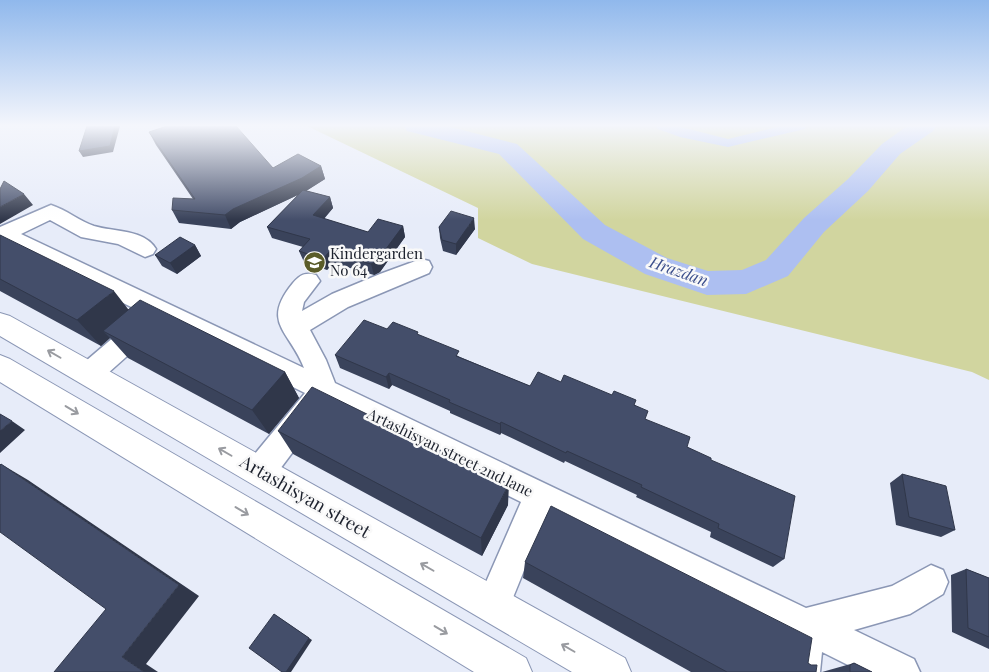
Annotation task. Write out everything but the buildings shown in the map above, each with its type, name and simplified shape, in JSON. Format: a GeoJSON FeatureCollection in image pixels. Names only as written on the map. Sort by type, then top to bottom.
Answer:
{"type":"FeatureCollection","features":[{"type":"Feature","properties":{"kind":"main road","name":"Artashisyan street"},"geometry":{"type":"LineString","coordinates":[[0,323],[611,672]]}},
{"type":"Feature","properties":{"kind":"main road"},"geometry":{"type":"LineString","coordinates":[[0,367],[512,672]]}},
{"type":"Feature","properties":{"kind":"street"},"geometry":{"type":"LineString","coordinates":[[2,235],[51,212],[89,232],[122,238],[145,249]]}},
{"type":"Feature","properties":{"kind":"street","name":"Artashisyan street 2nd lane"},"geometry":{"type":"LineString","coordinates":[[2,235],[162,311],[900,672]]}},
{"type":"Feature","properties":{"kind":"street"},"geometry":{"type":"LineString","coordinates":[[295,328],[315,312],[348,295],[421,267]]}},
{"type":"Feature","properties":{"kind":"street"},"geometry":{"type":"LineString","coordinates":[[260,471],[323,391],[320,373],[312,353],[289,320],[289,312],[293,301],[308,281]]}},
{"type":"Feature","properties":{"kind":"street"},"geometry":{"type":"LineString","coordinates":[[89,374],[162,311]]}},
{"type":"Feature","properties":{"kind":"street"},"geometry":{"type":"LineString","coordinates":[[493,604],[539,496]]}},
{"type":"Feature","properties":{"kind":"street"},"geometry":{"type":"LineString","coordinates":[[801,672],[807,626],[898,602],[930,582]]}},
{"type":"Feature","properties":{"kind":"green space"},"geometry":{"type":"Polygon","coordinates":[[[372,157],[989,157],[989,380],[972,372],[532,264],[478,238],[478,208],[372,157]]]}},
{"type":"Feature","properties":{"kind":"waterway","name":"Hrazdan"},"geometry":{"type":"LineString","coordinates":[[517,157],[594,232],[656,266],[707,283],[746,282],[777,268],[814,225],[858,185],[883,157]]}},
{"type":"Feature","properties":{"kind":"place","name":"Kindergarden No 64"},"geometry":{"type":"Point","coordinates":[314,263]}}]}
